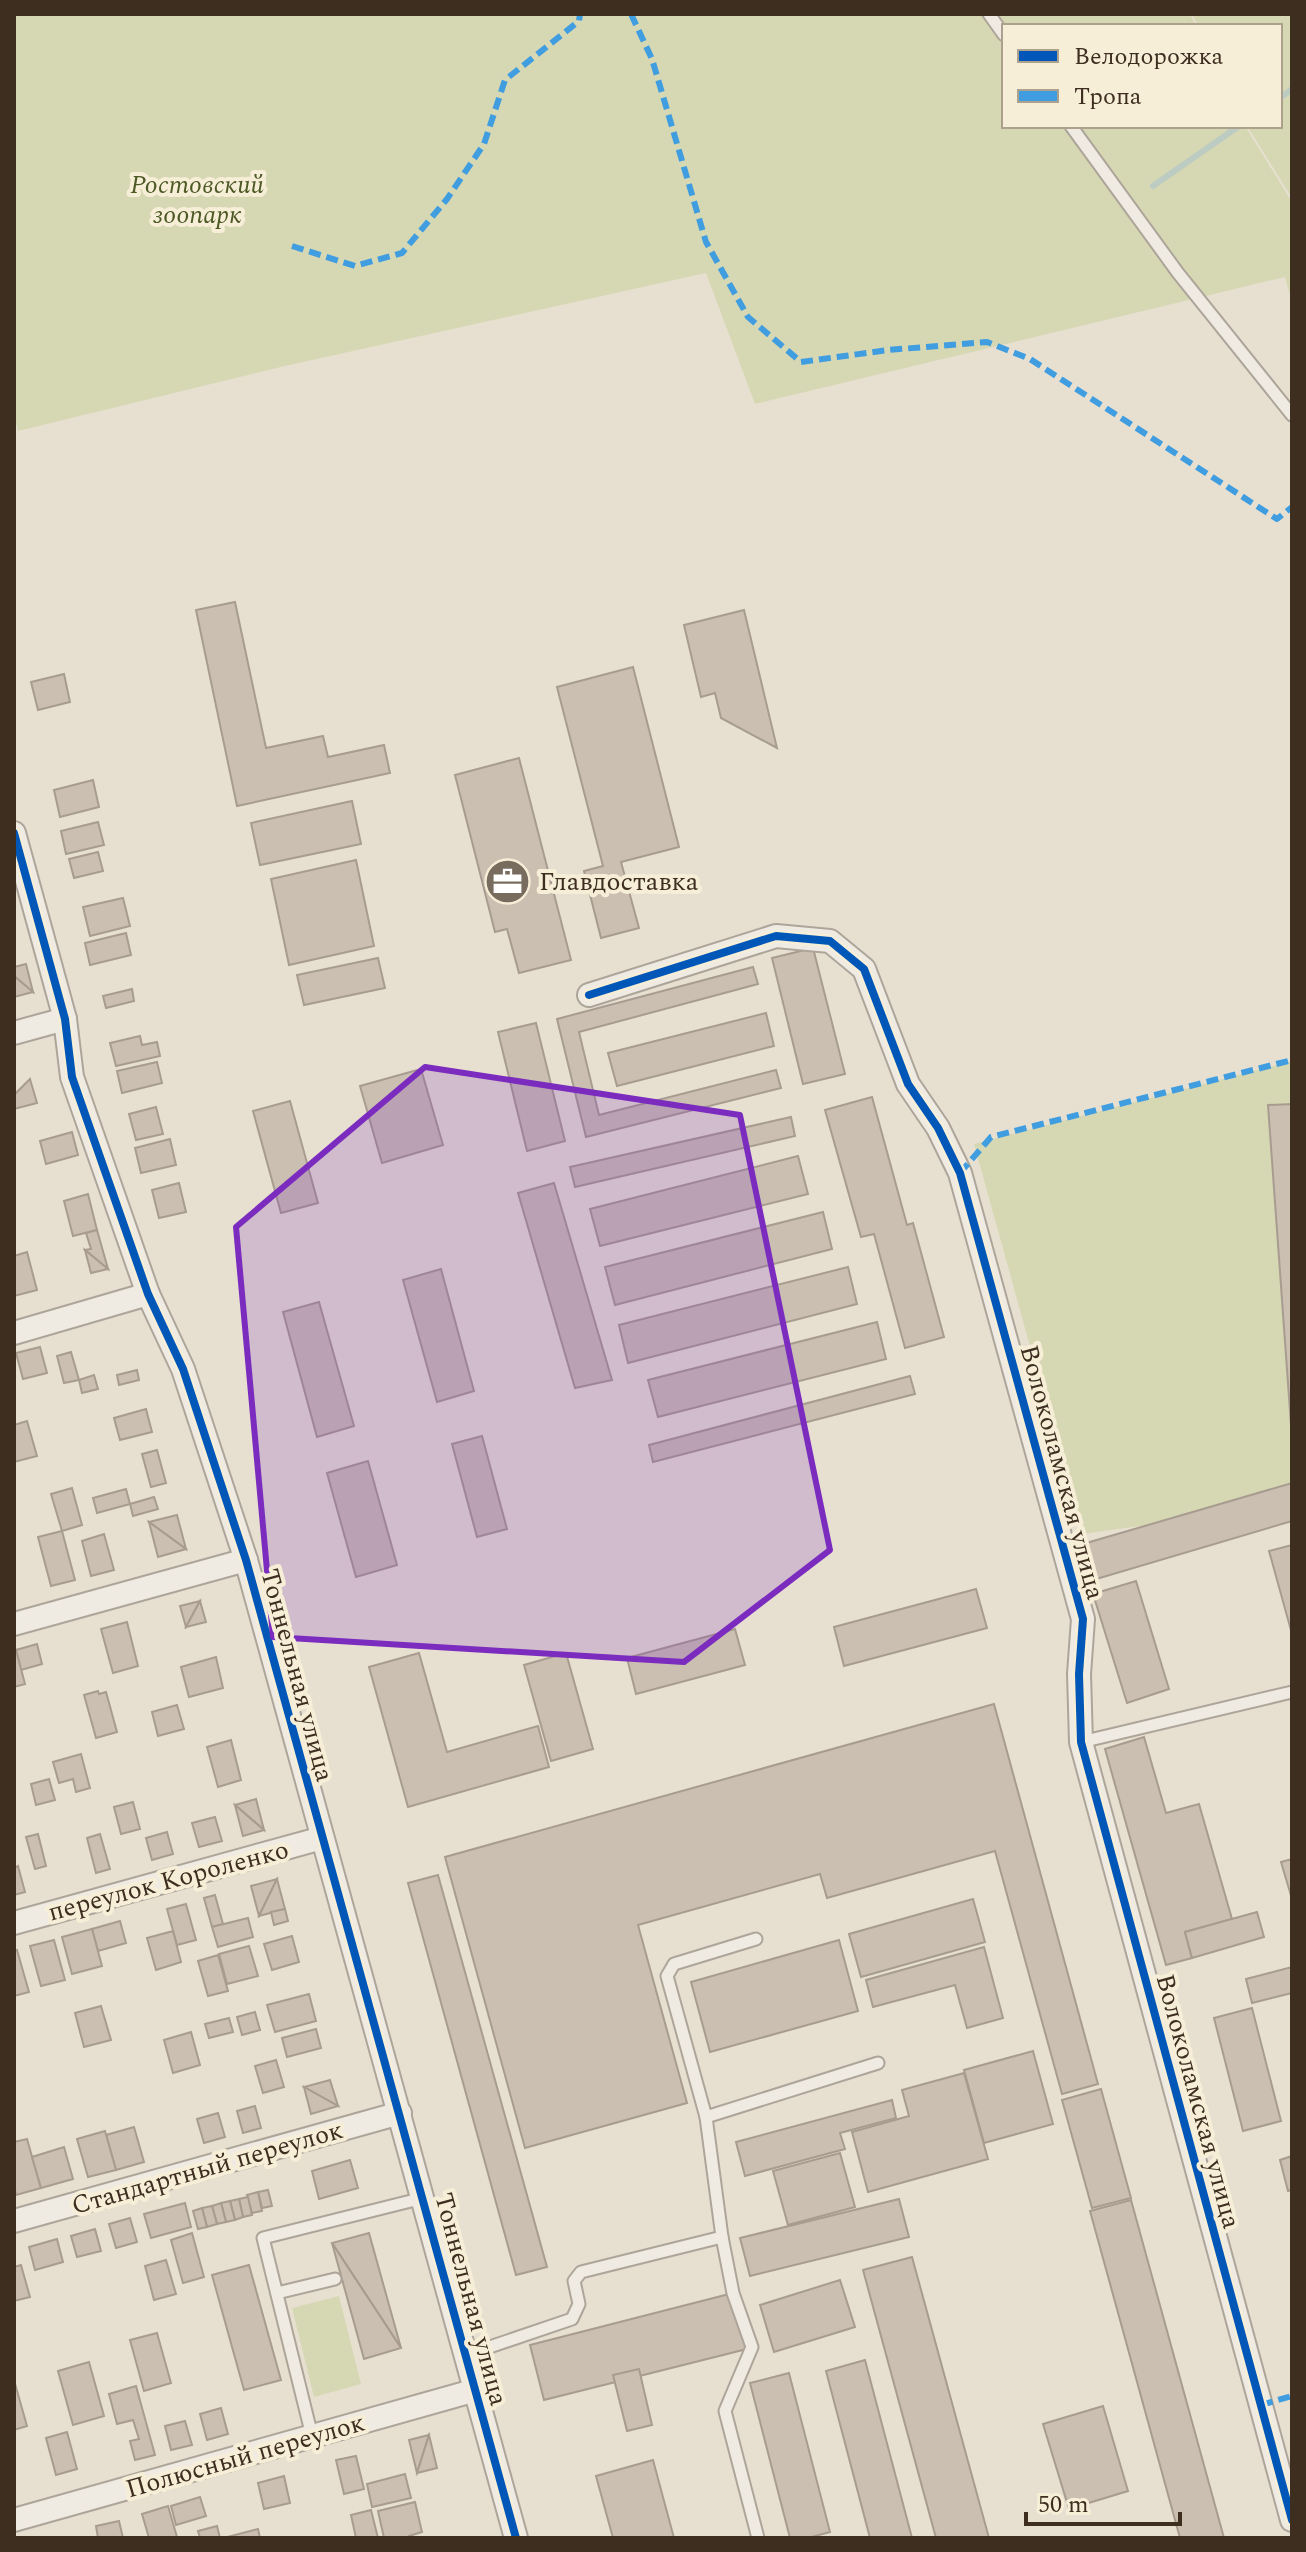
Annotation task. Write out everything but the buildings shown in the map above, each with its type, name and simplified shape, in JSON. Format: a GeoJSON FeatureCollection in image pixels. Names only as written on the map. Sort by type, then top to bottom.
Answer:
{"type":"FeatureCollection","features":[{"type":"Feature","properties":{"kind":"street","name":"Тоннельная улица"},"geometry":{"type":"LineString","coordinates":[[14,833],[65,1019],[72,1077],[148,1294],[183,1369],[246,1560],[516,2538]]}},
{"type":"Feature","properties":{"kind":"street","name":"Волоколамская улица"},"geometry":{"type":"LineString","coordinates":[[589,995],[776,936],[830,941],[864,969],[908,1084],[938,1128],[963,1184],[1083,1619],[1079,1674],[1081,1742],[1292,2520]]}},
{"type":"Feature","properties":{"kind":"street"},"geometry":{"type":"LineString","coordinates":[[14,1033],[65,1019]]}},
{"type":"Feature","properties":{"kind":"street"},"geometry":{"type":"LineString","coordinates":[[14,1333],[148,1294]]}},
{"type":"Feature","properties":{"kind":"street"},"geometry":{"type":"LineString","coordinates":[[14,1624],[246,1560]]}},
{"type":"Feature","properties":{"kind":"street","name":"переулок Короленко"},"geometry":{"type":"LineString","coordinates":[[14,1923],[322,1838]]}},
{"type":"Feature","properties":{"kind":"street","name":"Стандартный переулок"},"geometry":{"type":"LineString","coordinates":[[14,2221],[400,2113]]}},
{"type":"Feature","properties":{"kind":"street","name":"Полюсный переулок"},"geometry":{"type":"LineString","coordinates":[[14,2520],[476,2390]]}},
{"type":"Feature","properties":{"kind":"lane"},"geometry":{"type":"LineString","coordinates":[[989,14],[1002,32]]}},
{"type":"Feature","properties":{"kind":"lane"},"geometry":{"type":"LineString","coordinates":[[1072,128],[1178,273],[1292,415]]}},
{"type":"Feature","properties":{"kind":"lane"},"geometry":{"type":"LineString","coordinates":[[1081,1742],[1292,1692]]}},
{"type":"Feature","properties":{"kind":"lane"},"geometry":{"type":"LineString","coordinates":[[756,1939],[674,1964],[667,1976],[706,2117],[733,2293],[752,2347],[725,2411],[758,2538]]}},
{"type":"Feature","properties":{"kind":"lane"},"geometry":{"type":"LineString","coordinates":[[706,2117],[878,2063]]}},
{"type":"Feature","properties":{"kind":"lane"},"geometry":{"type":"LineString","coordinates":[[312,2436],[263,2238],[423,2198]]}},
{"type":"Feature","properties":{"kind":"lane"},"geometry":{"type":"LineString","coordinates":[[466,2355],[572,2319],[579,2304],[574,2281],[581,2272],[722,2237]]}},
{"type":"Feature","properties":{"kind":"lane"},"geometry":{"type":"LineString","coordinates":[[277,2293],[335,2279]]}},
{"type":"Feature","properties":{"kind":"highlighted area"},"geometry":{"type":"Polygon","coordinates":[[[425,1067],[740,1115],[830,1550],[684,1662],[273,1637],[236,1227],[425,1067]]]}},
{"type":"Feature","properties":{"kind":"green space","name":"Ростовский зоопарк"},"geometry":{"type":"Polygon","coordinates":[[[14,14],[1190,14],[1195,24],[1002,24],[1002,128],[1246,128],[1292,202],[1292,303],[1285,277],[755,404],[706,273],[285,366],[18,431],[14,414],[14,14]]]}},
{"type":"Feature","properties":{"kind":"green space"},"geometry":{"type":"Polygon","coordinates":[[[1192,14],[1292,14],[1292,198],[1248,128],[1282,128],[1282,24],[1197,24],[1192,14]]]}},
{"type":"Feature","properties":{"kind":"green space"},"geometry":{"type":"Polygon","coordinates":[[[1292,1061],[1292,1505],[1082,1534],[974,1144],[1292,1061]]]}},
{"type":"Feature","properties":{"kind":"green space"},"geometry":{"type":"Polygon","coordinates":[[[339,2296],[361,2384],[314,2397],[292,2308],[339,2296]]]}},
{"type":"Feature","properties":{"kind":"waterway"},"geometry":{"type":"LineString","coordinates":[[1282,96],[1292,89]]}},
{"type":"Feature","properties":{"kind":"waterway"},"geometry":{"type":"LineString","coordinates":[[1153,186],[1236,128]]}},
{"type":"Feature","properties":{"kind":"marked path"},"geometry":{"type":"LineString","coordinates":[[292,246],[355,266],[402,253],[447,199],[484,144],[505,80],[579,21],[580,14]]}},
{"type":"Feature","properties":{"kind":"marked path"},"geometry":{"type":"LineString","coordinates":[[631,14],[652,59],[706,242],[748,317],[801,362],[888,350],[987,342],[1030,359],[1277,519],[1292,507]]}},
{"type":"Feature","properties":{"kind":"marked path"},"geometry":{"type":"LineString","coordinates":[[960,1173],[991,1137],[1292,1060]]}},
{"type":"Feature","properties":{"kind":"marked path"},"geometry":{"type":"LineString","coordinates":[[1261,2405],[1292,2396]]}},
{"type":"Feature","properties":{"kind":"cycle path"},"geometry":{"type":"LineString","coordinates":[[14,833],[65,1019],[72,1077],[148,1294],[183,1369],[246,1560],[516,2538]]}},
{"type":"Feature","properties":{"kind":"cycle path"},"geometry":{"type":"LineString","coordinates":[[589,995],[776,936],[830,941],[864,969],[908,1084],[938,1128],[960,1173],[1083,1619],[1079,1674],[1081,1742],[1292,2520]]}},
{"type":"Feature","properties":{"kind":"place","name":"Главдоставка"},"geometry":{"type":"Point","coordinates":[508,881]}}]}
